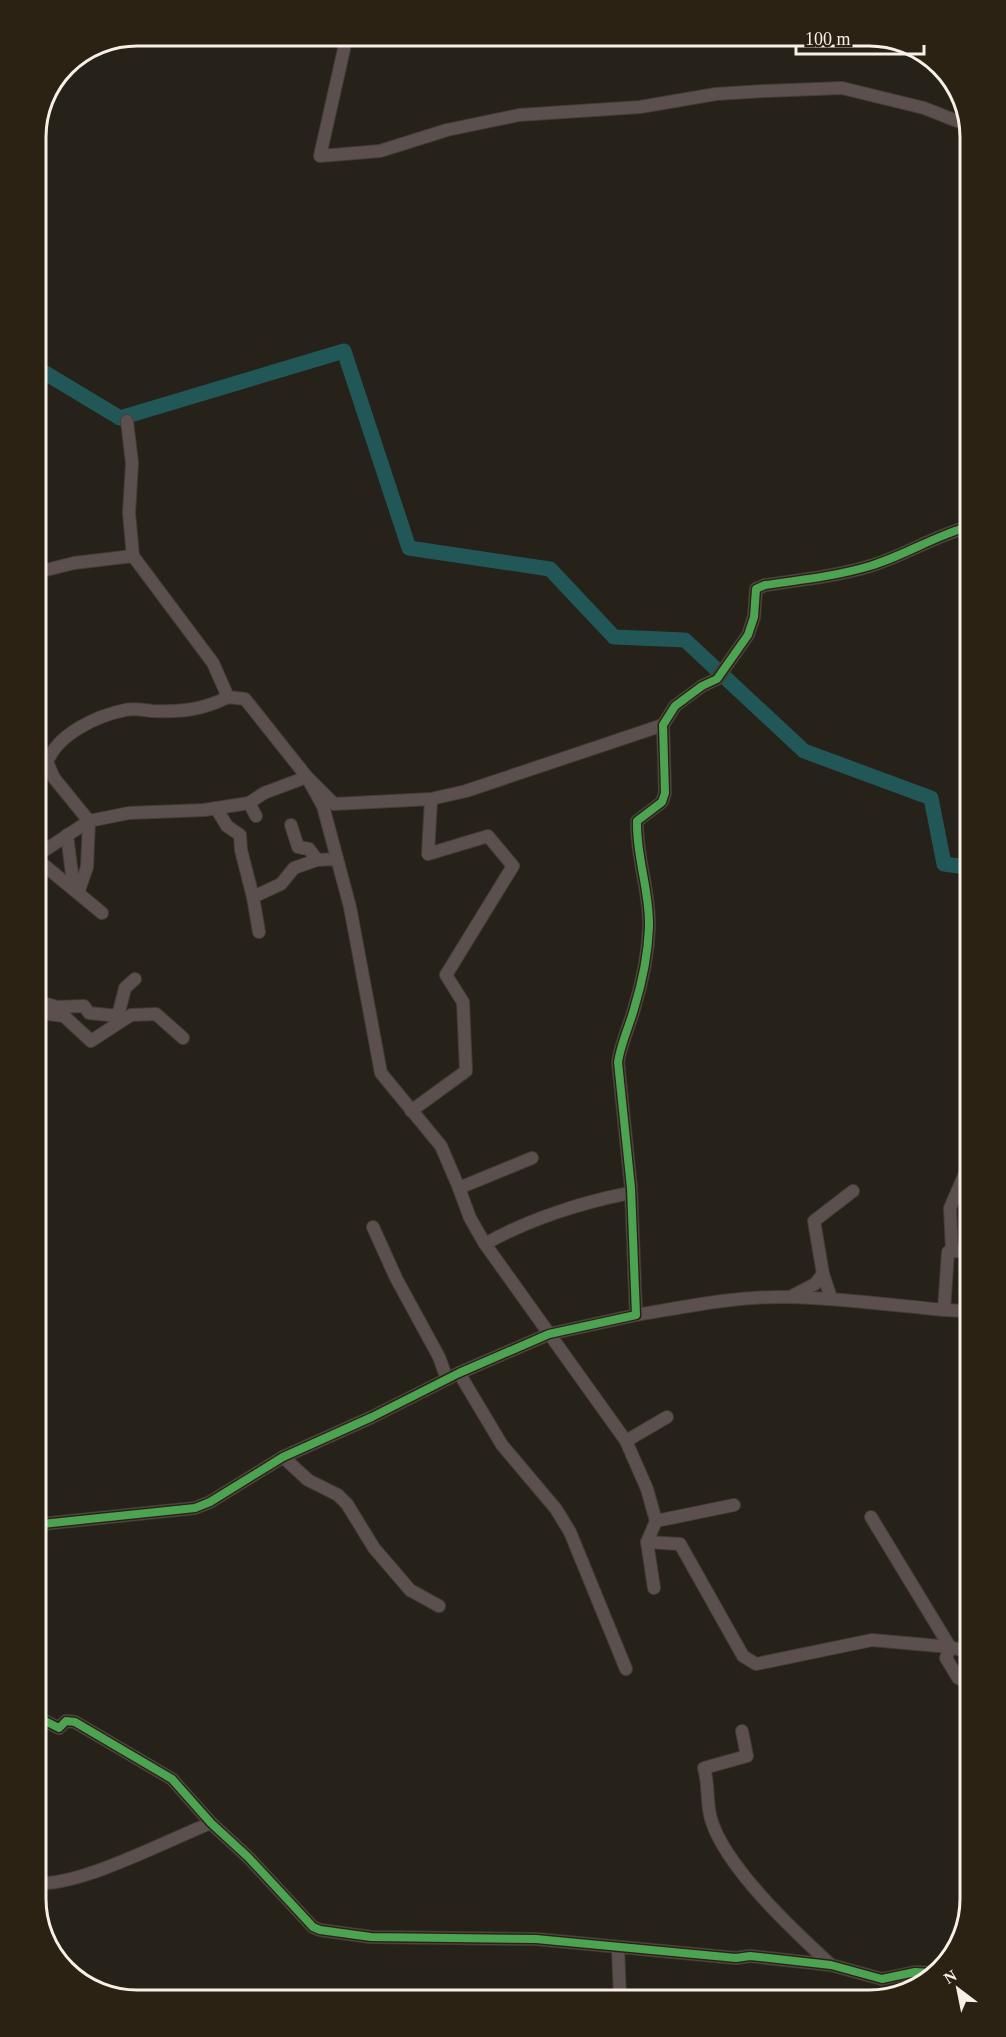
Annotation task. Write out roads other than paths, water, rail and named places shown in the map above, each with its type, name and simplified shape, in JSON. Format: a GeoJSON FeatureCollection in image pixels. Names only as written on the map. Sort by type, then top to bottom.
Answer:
{"type":"FeatureCollection","features":[{"type":"Feature","properties":{"kind":"street"},"geometry":{"type":"LineString","coordinates":[[344,47],[320,156],[380,151],[447,130],[519,115],[640,107],[716,94],[765,91],[842,88],[924,108],[958,121]]}},
{"type":"Feature","properties":{"kind":"street"},"geometry":{"type":"LineString","coordinates":[[127,421],[132,463],[129,513],[134,556],[213,663],[228,697]]}},
{"type":"Feature","properties":{"kind":"street"},"geometry":{"type":"LineString","coordinates":[[636,1315],[630,1193],[618,1062],[621,1043],[634,1010],[643,972],[649,927],[647,891],[636,837],[637,821],[662,802],[665,793],[663,724],[675,706],[702,686],[717,679],[748,635],[754,617],[756,589],[765,585],[868,567],[906,553],[935,537],[960,529]]}},
{"type":"Feature","properties":{"kind":"street"},"geometry":{"type":"LineString","coordinates":[[47,570],[74,563],[134,556]]}},
{"type":"Feature","properties":{"kind":"street"},"geometry":{"type":"LineString","coordinates":[[76,891],[87,867],[89,820],[54,778],[47,762],[52,749],[84,724],[126,710],[178,712],[207,708],[228,697],[245,699],[307,777],[334,804],[431,799],[466,791],[663,724]]}},
{"type":"Feature","properties":{"kind":"street"},"geometry":{"type":"LineString","coordinates":[[47,849],[89,820],[129,813],[216,808],[249,803],[264,793],[307,777]]}},
{"type":"Feature","properties":{"kind":"street"},"geometry":{"type":"LineString","coordinates":[[307,777],[323,806],[351,907],[381,1073],[441,1146],[470,1218],[485,1244],[626,1441],[647,1489],[656,1521],[647,1542],[654,1588]]}},
{"type":"Feature","properties":{"kind":"street"},"geometry":{"type":"LineString","coordinates":[[411,1111],[466,1071],[463,1002],[446,975],[513,866],[488,836],[428,854],[431,799]]}},
{"type":"Feature","properties":{"kind":"street"},"geometry":{"type":"LineString","coordinates":[[249,803],[256,816]]}},
{"type":"Feature","properties":{"kind":"street"},"geometry":{"type":"LineString","coordinates":[[216,808],[227,826],[240,835],[241,850],[259,932]]}},
{"type":"Feature","properties":{"kind":"street"},"geometry":{"type":"LineString","coordinates":[[291,825],[298,847],[309,849],[317,860]]}},
{"type":"Feature","properties":{"kind":"street"},"geometry":{"type":"LineString","coordinates":[[67,835],[76,891]]}},
{"type":"Feature","properties":{"kind":"street"},"geometry":{"type":"LineString","coordinates":[[252,897],[280,884],[294,868],[317,860],[337,859]]}},
{"type":"Feature","properties":{"kind":"street"},"geometry":{"type":"LineString","coordinates":[[47,867],[102,913]]}},
{"type":"Feature","properties":{"kind":"street"},"geometry":{"type":"LineString","coordinates":[[47,1004],[57,1007],[84,1006],[89,1013],[118,1016],[125,988],[135,979]]}},
{"type":"Feature","properties":{"kind":"street"},"geometry":{"type":"LineString","coordinates":[[47,1014],[64,1016],[91,1041],[131,1014],[156,1014],[183,1038]]}},
{"type":"Feature","properties":{"kind":"street"},"geometry":{"type":"LineString","coordinates":[[459,1188],[532,1158]]}},
{"type":"Feature","properties":{"kind":"street"},"geometry":{"type":"LineString","coordinates":[[952,1251],[950,1208],[960,1185]]}},
{"type":"Feature","properties":{"kind":"street"},"geometry":{"type":"LineString","coordinates":[[831,1298],[823,1274],[814,1221],[853,1191]]}},
{"type":"Feature","properties":{"kind":"street"},"geometry":{"type":"LineString","coordinates":[[485,1244],[511,1229],[597,1199],[630,1193]]}},
{"type":"Feature","properties":{"kind":"street"},"geometry":{"type":"LineString","coordinates":[[373,1227],[396,1278],[439,1357],[447,1379]]}},
{"type":"Feature","properties":{"kind":"street"},"geometry":{"type":"LineString","coordinates":[[944,1310],[948,1252],[960,1250]]}},
{"type":"Feature","properties":{"kind":"street"},"geometry":{"type":"LineString","coordinates":[[790,1297],[815,1284],[823,1274]]}},
{"type":"Feature","properties":{"kind":"street"},"geometry":{"type":"LineString","coordinates":[[47,1523],[195,1508],[210,1502],[283,1457],[372,1417],[459,1373],[549,1334],[636,1315],[723,1301],[790,1297],[831,1298],[960,1311]]}},
{"type":"Feature","properties":{"kind":"street"},"geometry":{"type":"LineString","coordinates":[[459,1373],[502,1445],[556,1509],[570,1532],[626,1669]]}},
{"type":"Feature","properties":{"kind":"street"},"geometry":{"type":"LineString","coordinates":[[626,1441],[667,1417]]}},
{"type":"Feature","properties":{"kind":"street"},"geometry":{"type":"LineString","coordinates":[[283,1457],[308,1480],[338,1494],[347,1504],[374,1548],[411,1590],[439,1606]]}},
{"type":"Feature","properties":{"kind":"street"},"geometry":{"type":"LineString","coordinates":[[656,1521],[734,1505]]}},
{"type":"Feature","properties":{"kind":"street"},"geometry":{"type":"LineString","coordinates":[[871,1517],[950,1647]]}},
{"type":"Feature","properties":{"kind":"street"},"geometry":{"type":"LineString","coordinates":[[647,1542],[680,1544],[742,1656],[756,1664],[872,1640],[960,1650]]}},
{"type":"Feature","properties":{"kind":"street"},"geometry":{"type":"LineString","coordinates":[[950,1647],[946,1658],[960,1679]]}},
{"type":"Feature","properties":{"kind":"street"},"geometry":{"type":"LineString","coordinates":[[47,1722],[59,1728],[66,1721],[75,1722],[172,1779],[211,1823],[248,1857],[313,1927],[320,1930],[371,1937],[536,1940],[736,1958],[750,1956],[831,1965],[882,1979],[922,1972]]}},
{"type":"Feature","properties":{"kind":"street"},"geometry":{"type":"LineString","coordinates":[[742,1731],[747,1756],[704,1768],[711,1819],[735,1863],[795,1932],[831,1965]]}},
{"type":"Feature","properties":{"kind":"street"},"geometry":{"type":"LineString","coordinates":[[47,1883],[56,1883],[86,1875],[211,1823]]}},
{"type":"Feature","properties":{"kind":"street"},"geometry":{"type":"LineString","coordinates":[[618,1949],[620,1990]]}},
{"type":"Feature","properties":{"kind":"waterway"},"geometry":{"type":"LineString","coordinates":[[47,374],[120,418],[344,351],[409,548],[550,569],[614,637],[685,640],[804,751],[931,798],[944,864],[960,866]]}}]}
